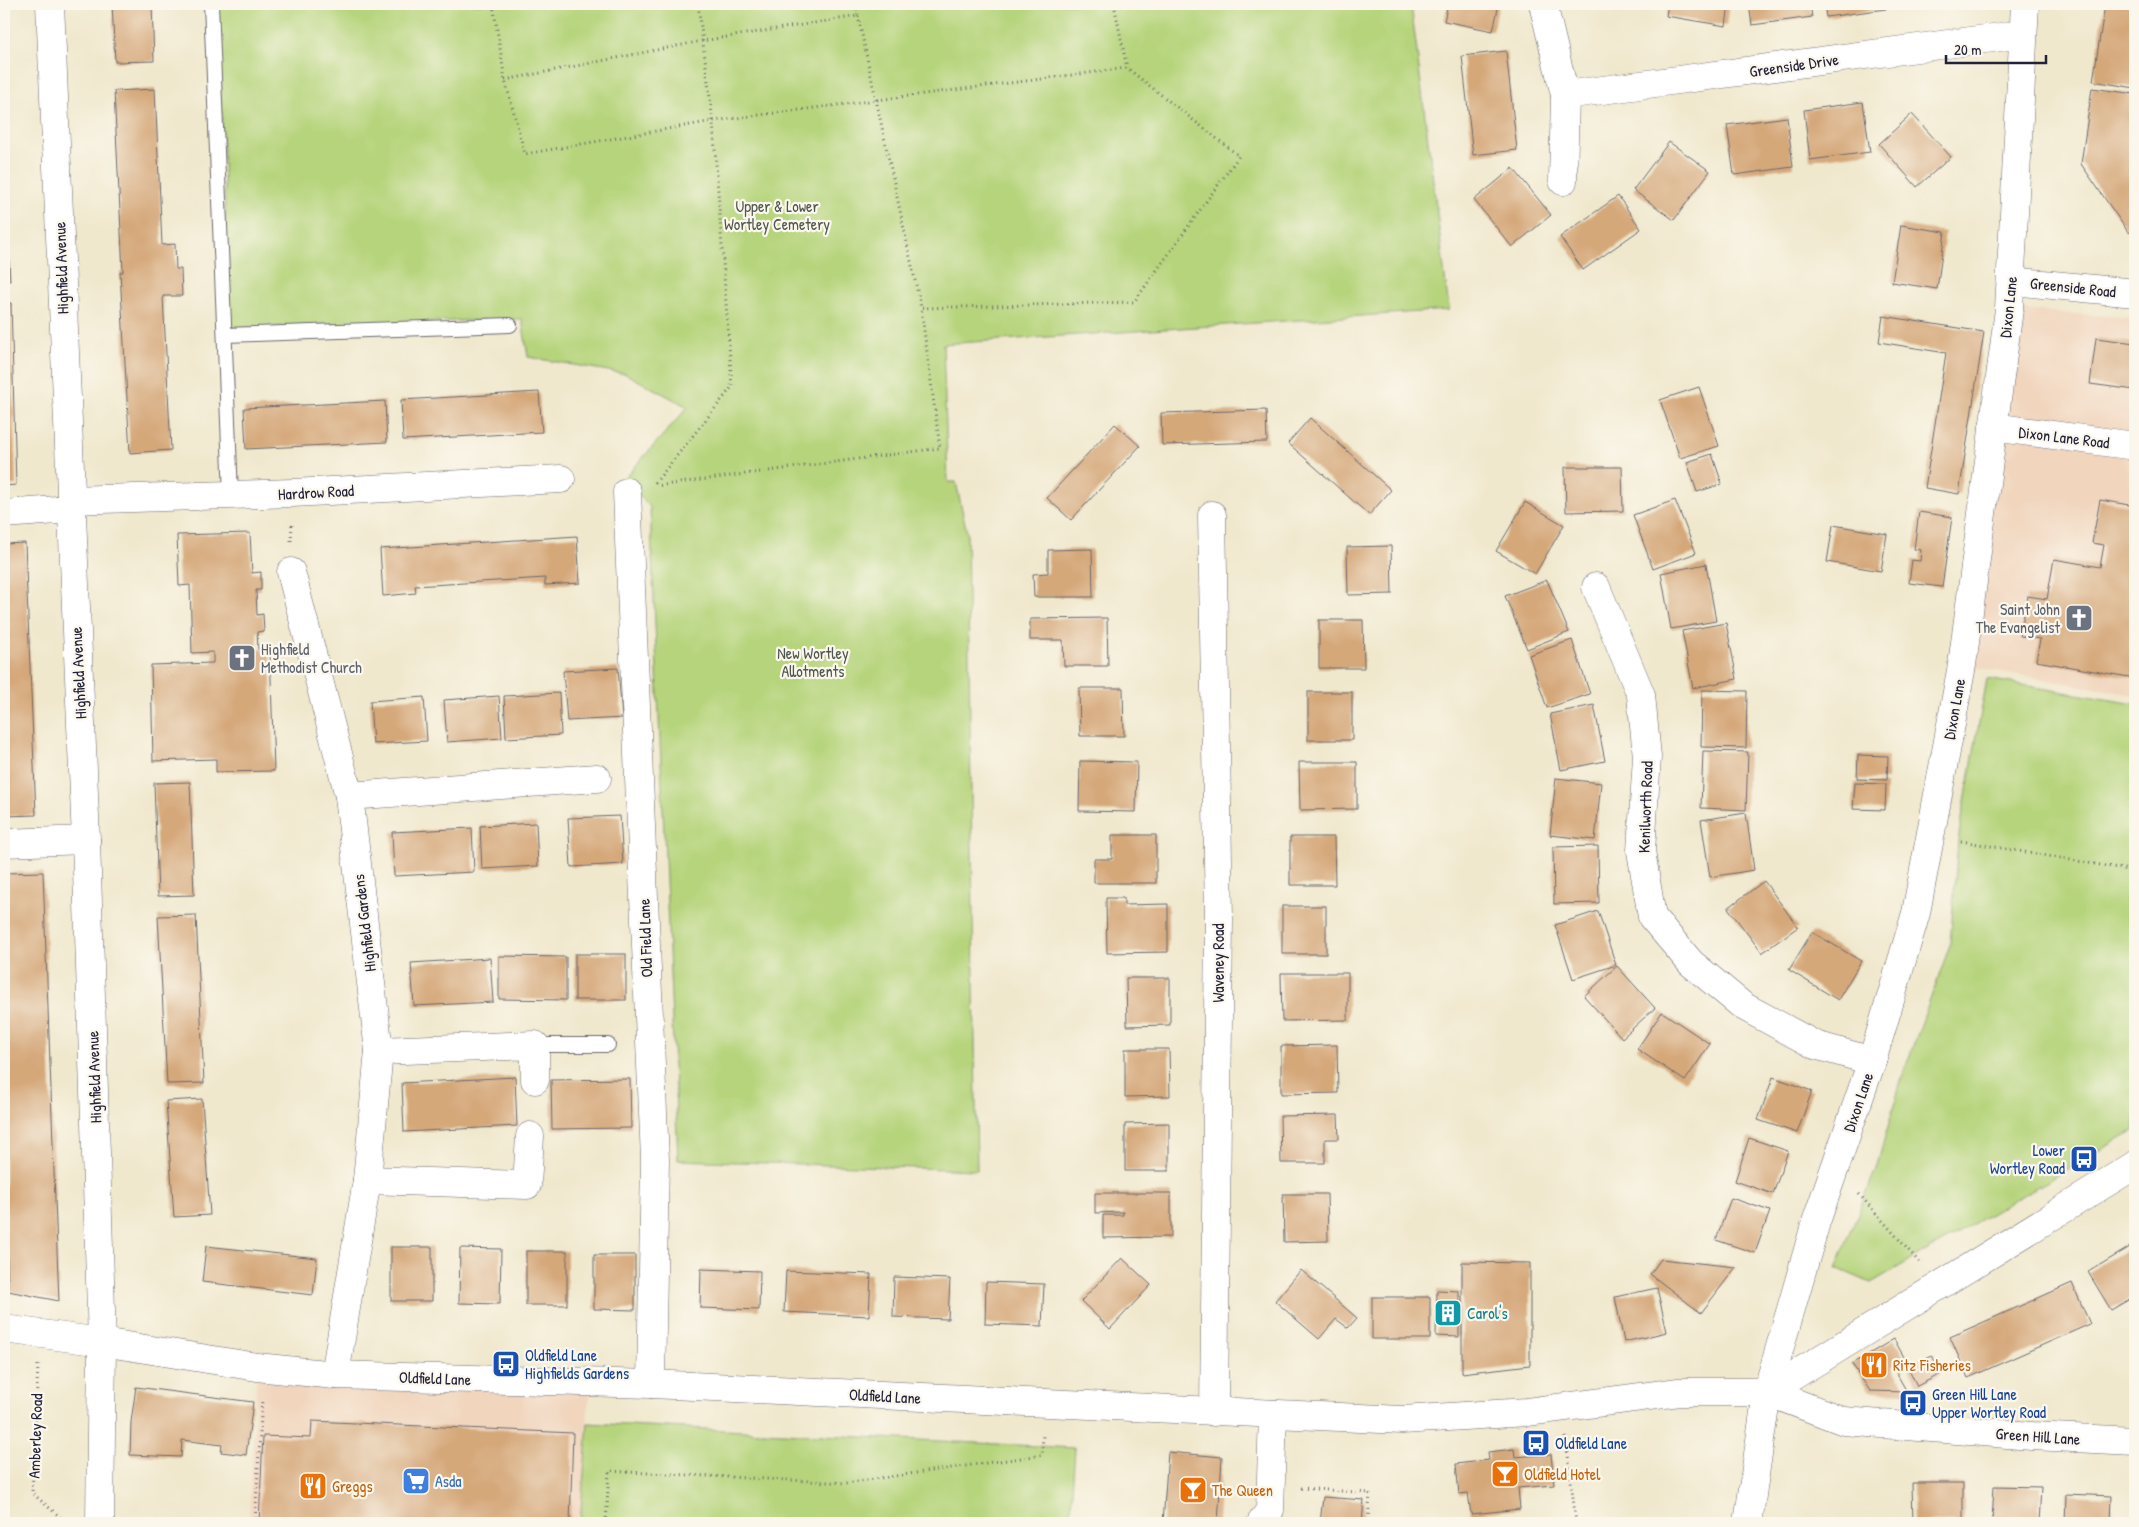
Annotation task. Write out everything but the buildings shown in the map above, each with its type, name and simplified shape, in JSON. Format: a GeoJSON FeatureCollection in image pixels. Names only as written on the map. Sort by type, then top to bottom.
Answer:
{"type":"FeatureCollection","features":[{"type":"Feature","properties":{"kind":"street","name":"Highfield Avenue"},"geometry":{"type":"LineString","coordinates":[[50,4],[70,504],[86,840],[102,1342]]}},
{"type":"Feature","properties":{"kind":"street"},"geometry":{"type":"LineString","coordinates":[[1543,4],[1564,96],[1563,182]]}},
{"type":"Feature","properties":{"kind":"street","name":"Dixon Lane"},"geometry":{"type":"LineString","coordinates":[[1748,1523],[1767,1392],[1816,1222],[1872,1062],[1916,913],[1962,665],[2012,281],[2025,4]]}},
{"type":"Feature","properties":{"kind":"street","name":"Greenside Drive"},"geometry":{"type":"LineString","coordinates":[[1564,96],[2023,34]]}},
{"type":"Feature","properties":{"kind":"street","name":"Greenside Road"},"geometry":{"type":"LineString","coordinates":[[2012,281],[2135,293]]}},
{"type":"Feature","properties":{"kind":"street","name":"Dixon Lane Road"},"geometry":{"type":"LineString","coordinates":[[1993,427],[2135,446]]}},
{"type":"Feature","properties":{"kind":"street","name":"Hardrow Road"},"geometry":{"type":"LineString","coordinates":[[4,514],[70,504],[561,480]]}},
{"type":"Feature","properties":{"kind":"street","name":"Old Field Lane"},"geometry":{"type":"LineString","coordinates":[[627,492],[655,1160],[651,1384]]}},
{"type":"Feature","properties":{"kind":"street","name":"Waveney Road"},"geometry":{"type":"LineString","coordinates":[[1212,515],[1219,919],[1214,1412]]}},
{"type":"Feature","properties":{"kind":"street","name":"Highfield Gardens"},"geometry":{"type":"LineString","coordinates":[[291,572],[349,796],[379,1051],[367,1180],[335,1375]]}},
{"type":"Feature","properties":{"kind":"street","name":"Kenilworth Road"},"geometry":{"type":"LineString","coordinates":[[1596,587],[1641,695],[1647,758],[1641,851],[1652,917],[1691,963],[1742,1006],[1815,1045],[1872,1062]]}},
{"type":"Feature","properties":{"kind":"street"},"geometry":{"type":"LineString","coordinates":[[349,796],[597,778]]}},
{"type":"Feature","properties":{"kind":"street"},"geometry":{"type":"LineString","coordinates":[[4,844],[86,840]]}},
{"type":"Feature","properties":{"kind":"street"},"geometry":{"type":"LineString","coordinates":[[379,1051],[535,1045],[535,1080]]}},
{"type":"Feature","properties":{"kind":"street"},"geometry":{"type":"LineString","coordinates":[[367,1180],[527,1185],[530,1136]]}},
{"type":"Feature","properties":{"kind":"street"},"geometry":{"type":"LineString","coordinates":[[1767,1392],[2135,1165]]}},
{"type":"Feature","properties":{"kind":"street","name":"Oldfield Lane"},"geometry":{"type":"LineString","coordinates":[[4,1329],[263,1367],[335,1375],[651,1384],[1402,1420],[1527,1412],[1679,1392],[1767,1392]]}},
{"type":"Feature","properties":{"kind":"street"},"geometry":{"type":"LineString","coordinates":[[100,1523],[102,1342]]}},
{"type":"Feature","properties":{"kind":"street","name":"Green Hill Lane"},"geometry":{"type":"LineString","coordinates":[[1767,1392],[1844,1421],[2032,1436],[2135,1441]]}},
{"type":"Feature","properties":{"kind":"street"},"geometry":{"type":"LineString","coordinates":[[1261,1523],[1270,1510],[1273,1414]]}},
{"type":"Feature","properties":{"kind":"lane"},"geometry":{"type":"LineString","coordinates":[[211,4],[231,495]]}},
{"type":"Feature","properties":{"kind":"lane"},"geometry":{"type":"LineString","coordinates":[[225,335],[510,326]]}},
{"type":"Feature","properties":{"kind":"lane"},"geometry":{"type":"LineString","coordinates":[[535,1045],[608,1045]]}},
{"type":"Feature","properties":{"kind":"path"},"geometry":{"type":"LineString","coordinates":[[494,4],[506,80],[524,154],[713,121],[1127,68]]}},
{"type":"Feature","properties":{"kind":"path"},"geometry":{"type":"LineString","coordinates":[[698,4],[713,121],[732,388],[653,486],[940,448],[921,308],[856,4]]}},
{"type":"Feature","properties":{"kind":"path"},"geometry":{"type":"LineString","coordinates":[[921,308],[1134,302],[1239,156],[1127,68],[1114,4]]}},
{"type":"Feature","properties":{"kind":"path"},"geometry":{"type":"LineString","coordinates":[[506,80],[702,41],[858,16]]}},
{"type":"Feature","properties":{"kind":"path"},"geometry":{"type":"LineString","coordinates":[[291,572],[292,493]]}},
{"type":"Feature","properties":{"kind":"path"},"geometry":{"type":"LineString","coordinates":[[1930,835],[2135,871]]}},
{"type":"Feature","properties":{"kind":"path"},"geometry":{"type":"LineString","coordinates":[[1835,1167],[1940,1285]]}},
{"type":"Feature","properties":{"kind":"path","name":"Amberley Road"},"geometry":{"type":"LineString","coordinates":[[39,1334],[32,1493],[67,1523]]}},
{"type":"Feature","properties":{"kind":"path"},"geometry":{"type":"LineString","coordinates":[[255,1523],[263,1367]]}},
{"type":"Feature","properties":{"kind":"path"},"geometry":{"type":"LineString","coordinates":[[606,1523],[609,1471],[846,1483],[1042,1455],[1044,1403]]}},
{"type":"Feature","properties":{"kind":"path"},"geometry":{"type":"LineString","coordinates":[[1562,1407],[1576,1523]]}},
{"type":"Feature","properties":{"kind":"path"},"geometry":{"type":"LineString","coordinates":[[1271,1486],[1370,1493],[1368,1523]]}},
{"type":"Feature","properties":{"kind":"shaded area"},"geometry":{"type":"Polygon","coordinates":[[[2009,309],[2135,318],[2135,695],[1962,665],[2009,309]]]}},
{"type":"Feature","properties":{"kind":"shaded area"},"geometry":{"type":"Polygon","coordinates":[[[257,1367],[590,1383],[580,1523],[249,1523],[257,1367]]]}},
{"type":"Feature","properties":{"kind":"green space"},"geometry":{"type":"Polygon","coordinates":[[[218,4],[1411,4],[1449,310],[943,344],[948,482],[956,482],[967,533],[977,1170],[678,1160],[650,507],[624,479],[688,407],[626,374],[528,357],[522,319],[229,328],[218,4]]]}},
{"type":"Feature","properties":{"kind":"green space"},"geometry":{"type":"Polygon","coordinates":[[[1987,679],[2135,704],[2135,1130],[1871,1283],[1836,1268],[1876,1169],[1902,1077],[1950,945],[1958,840],[1987,679]]]}},
{"type":"Feature","properties":{"kind":"green space"},"geometry":{"type":"Polygon","coordinates":[[[588,1423],[1075,1448],[1070,1523],[580,1523],[588,1423]]]}},
{"type":"Feature","properties":{"kind":"place","name":"Saint John The Evangelist"},"geometry":{"type":"Point","coordinates":[2079,618]}},
{"type":"Feature","properties":{"kind":"place","name":"Highfield Methodist Church"},"geometry":{"type":"Point","coordinates":[242,658]}},
{"type":"Feature","properties":{"kind":"place","name":"Lower Wortley Road"},"geometry":{"type":"Point","coordinates":[2084,1159]}},
{"type":"Feature","properties":{"kind":"place","name":"Carol's"},"geometry":{"type":"Point","coordinates":[1448,1313]}},
{"type":"Feature","properties":{"kind":"place","name":"Oldfield Lane Highfields Gardens"},"geometry":{"type":"Point","coordinates":[506,1364]}},
{"type":"Feature","properties":{"kind":"place","name":"Ritz Fisheries"},"geometry":{"type":"Point","coordinates":[1874,1365]}},
{"type":"Feature","properties":{"kind":"place","name":"Green Hill Lane Upper Wortley Road"},"geometry":{"type":"Point","coordinates":[1913,1403]}},
{"type":"Feature","properties":{"kind":"place","name":"Oldfield Lane"},"geometry":{"type":"Point","coordinates":[1536,1443]}},
{"type":"Feature","properties":{"kind":"place","name":"Oldfield Hotel"},"geometry":{"type":"Point","coordinates":[1505,1474]}},
{"type":"Feature","properties":{"kind":"place","name":"Asda"},"geometry":{"type":"Point","coordinates":[416,1481]}},
{"type":"Feature","properties":{"kind":"place","name":"Greggs"},"geometry":{"type":"Point","coordinates":[313,1486]}},
{"type":"Feature","properties":{"kind":"place","name":"The Queen"},"geometry":{"type":"Point","coordinates":[1193,1490]}},
{"type":"Feature","properties":{"kind":"park label","name":"Upper & Lower Wortley Cemetery"},"geometry":{"type":"Point","coordinates":[777,215]}},
{"type":"Feature","properties":{"kind":"park label","name":"New Wortley Allotments"},"geometry":{"type":"Point","coordinates":[813,662]}}]}
